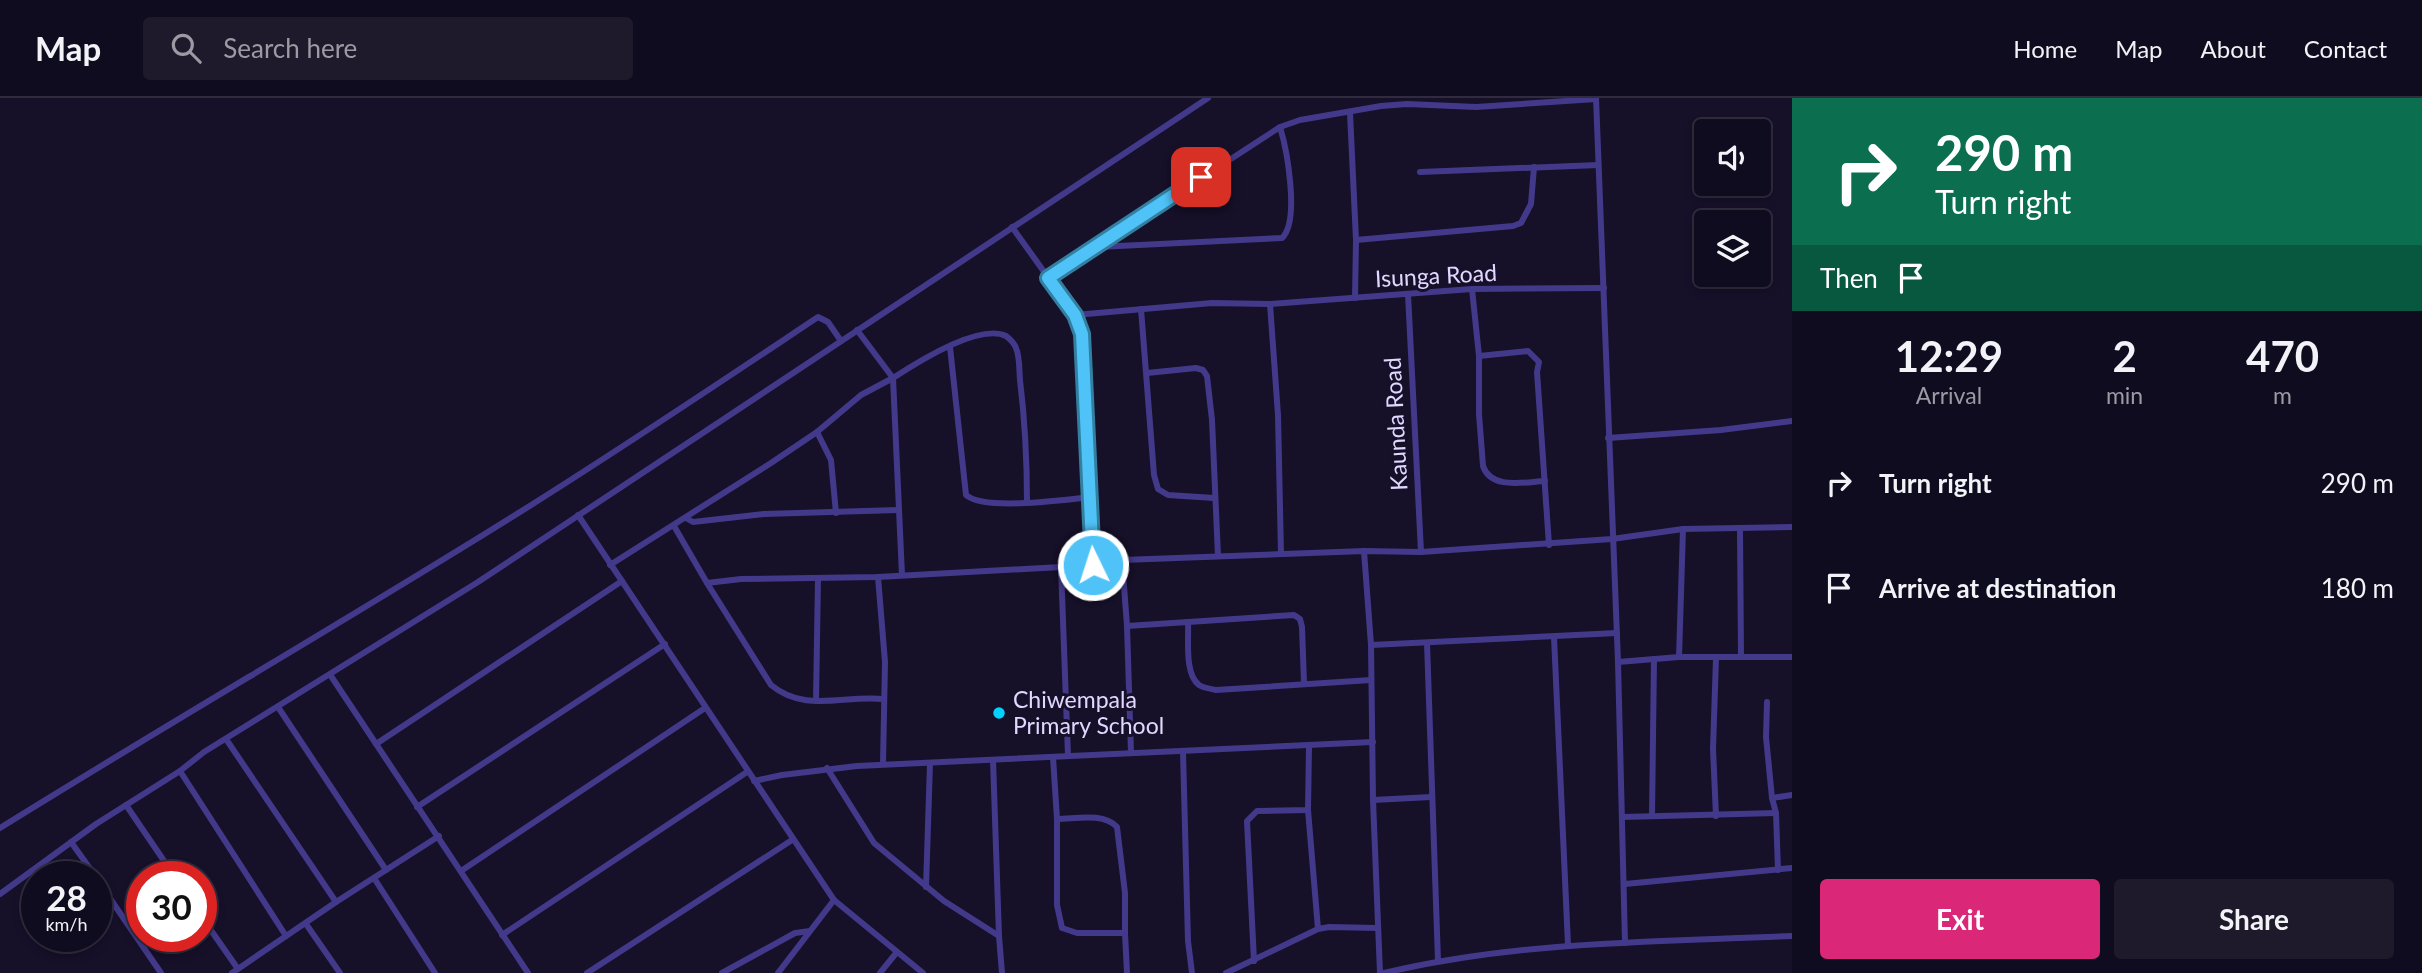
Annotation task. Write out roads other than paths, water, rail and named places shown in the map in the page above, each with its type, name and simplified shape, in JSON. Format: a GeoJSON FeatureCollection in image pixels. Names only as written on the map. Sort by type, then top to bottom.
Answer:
{"type":"FeatureCollection","features":[{"type":"Feature","properties":{"kind":"street"},"geometry":{"type":"LineString","coordinates":[[0,894],[71,842],[226,739],[478,582],[1208,98]]}},
{"type":"Feature","properties":{"kind":"street"},"geometry":{"type":"LineString","coordinates":[[1475,98],[1476,107]]}},
{"type":"Feature","properties":{"kind":"street"},"geometry":{"type":"LineString","coordinates":[[1048,278],[1280,127],[1309,118],[1350,113],[1406,101],[1476,107],[1529,100],[1596,98],[1618,662],[1625,943]]}},
{"type":"Feature","properties":{"kind":"street"},"geometry":{"type":"LineString","coordinates":[[1350,113],[1356,240],[1355,298]]}},
{"type":"Feature","properties":{"kind":"street"},"geometry":{"type":"LineString","coordinates":[[1096,247],[1282,238],[1291,224],[1288,161],[1280,127]]}},
{"type":"Feature","properties":{"kind":"street"},"geometry":{"type":"LineString","coordinates":[[1420,172],[1598,165]]}},
{"type":"Feature","properties":{"kind":"street"},"geometry":{"type":"LineString","coordinates":[[1356,240],[1521,223],[1531,204],[1534,167]]}},
{"type":"Feature","properties":{"kind":"street"},"geometry":{"type":"LineString","coordinates":[[1012,228],[1075,315],[1082,334],[1093,565]]}},
{"type":"Feature","properties":{"kind":"street","name":"Isunga Road"},"geometry":{"type":"LineString","coordinates":[[1075,315],[1212,303],[1270,304],[1472,289],[1605,288]]}},
{"type":"Feature","properties":{"kind":"street"},"geometry":{"type":"LineString","coordinates":[[1472,289],[1479,356],[1479,414],[1486,474],[1498,482],[1545,481]]}},
{"type":"Feature","properties":{"kind":"street","name":"Kaunda Road"},"geometry":{"type":"LineString","coordinates":[[1408,294],[1421,552]]}},
{"type":"Feature","properties":{"kind":"street"},"geometry":{"type":"LineString","coordinates":[[1270,304],[1278,415],[1281,554]]}},
{"type":"Feature","properties":{"kind":"street"},"geometry":{"type":"LineString","coordinates":[[1141,309],[1154,475],[1158,489],[1168,495],[1214,498]]}},
{"type":"Feature","properties":{"kind":"street"},"geometry":{"type":"LineString","coordinates":[[0,828],[510,519],[818,317],[828,322],[841,341]]}},
{"type":"Feature","properties":{"kind":"street"},"geometry":{"type":"LineString","coordinates":[[857,330],[893,378],[902,575]]}},
{"type":"Feature","properties":{"kind":"street"},"geometry":{"type":"LineString","coordinates":[[611,565],[817,432],[861,395],[916,363],[971,337],[991,334],[1004,335],[1016,348],[1027,447],[1027,503]]}},
{"type":"Feature","properties":{"kind":"street"},"geometry":{"type":"LineString","coordinates":[[950,347],[966,495],[977,502],[1027,503],[1090,498]]}},
{"type":"Feature","properties":{"kind":"street"},"geometry":{"type":"LineString","coordinates":[[1479,356],[1528,351],[1539,362],[1537,372],[1549,545]]}},
{"type":"Feature","properties":{"kind":"street"},"geometry":{"type":"LineString","coordinates":[[1147,373],[1196,368],[1203,370],[1207,376],[1213,420],[1218,556]]}},
{"type":"Feature","properties":{"kind":"street"},"geometry":{"type":"LineString","coordinates":[[1608,438],[1721,430],[1792,421]]}},
{"type":"Feature","properties":{"kind":"street"},"geometry":{"type":"LineString","coordinates":[[817,432],[831,460],[836,513]]}},
{"type":"Feature","properties":{"kind":"street"},"geometry":{"type":"LineString","coordinates":[[686,518],[693,522],[764,514],[898,510]]}},
{"type":"Feature","properties":{"kind":"street"},"geometry":{"type":"LineString","coordinates":[[578,515],[834,900],[923,973]]}},
{"type":"Feature","properties":{"kind":"street"},"geometry":{"type":"LineString","coordinates":[[674,526],[771,685],[792,699],[883,699]]}},
{"type":"Feature","properties":{"kind":"street"},"geometry":{"type":"LineString","coordinates":[[707,583],[740,579],[878,577],[1061,567],[1122,560],[1364,551],[1421,552],[1549,545],[1683,529],[1792,527]]}},
{"type":"Feature","properties":{"kind":"street"},"geometry":{"type":"LineString","coordinates":[[1679,657],[1683,529]]}},
{"type":"Feature","properties":{"kind":"street"},"geometry":{"type":"LineString","coordinates":[[1740,530],[1741,657]]}},
{"type":"Feature","properties":{"kind":"street"},"geometry":{"type":"LineString","coordinates":[[1364,551],[1371,645],[1373,800],[1382,973],[1438,961],[1538,947],[1792,936]]}},
{"type":"Feature","properties":{"kind":"street"},"geometry":{"type":"LineString","coordinates":[[1122,560],[1131,753]]}},
{"type":"Feature","properties":{"kind":"street"},"geometry":{"type":"LineString","coordinates":[[1061,567],[1068,756]]}},
{"type":"Feature","properties":{"kind":"street"},"geometry":{"type":"LineString","coordinates":[[878,577],[885,662],[883,764]]}},
{"type":"Feature","properties":{"kind":"street"},"geometry":{"type":"LineString","coordinates":[[816,701],[818,578]]}},
{"type":"Feature","properties":{"kind":"street"},"geometry":{"type":"LineString","coordinates":[[376,744],[622,581]]}},
{"type":"Feature","properties":{"kind":"street"},"geometry":{"type":"LineString","coordinates":[[1127,626],[1294,615],[1300,619],[1303,627],[1304,683]]}},
{"type":"Feature","properties":{"kind":"street"},"geometry":{"type":"LineString","coordinates":[[1188,622],[1190,668],[1199,685],[1216,690],[1371,680]]}},
{"type":"Feature","properties":{"kind":"street"},"geometry":{"type":"LineString","coordinates":[[1371,645],[1617,633]]}},
{"type":"Feature","properties":{"kind":"street"},"geometry":{"type":"LineString","coordinates":[[1554,637],[1568,945]]}},
{"type":"Feature","properties":{"kind":"street"},"geometry":{"type":"LineString","coordinates":[[1427,643],[1438,961]]}},
{"type":"Feature","properties":{"kind":"street"},"geometry":{"type":"LineString","coordinates":[[417,807],[665,644]]}},
{"type":"Feature","properties":{"kind":"street"},"geometry":{"type":"LineString","coordinates":[[1618,662],[1679,657],[1792,657]]}},
{"type":"Feature","properties":{"kind":"street"},"geometry":{"type":"LineString","coordinates":[[1652,816],[1654,659]]}},
{"type":"Feature","properties":{"kind":"street"},"geometry":{"type":"LineString","coordinates":[[1716,659],[1713,749],[1716,816]]}},
{"type":"Feature","properties":{"kind":"street"},"geometry":{"type":"LineString","coordinates":[[331,676],[528,973]]}},
{"type":"Feature","properties":{"kind":"street"},"geometry":{"type":"LineString","coordinates":[[1768,702],[1766,737],[1776,813],[1778,870]]}},
{"type":"Feature","properties":{"kind":"street"},"geometry":{"type":"LineString","coordinates":[[278,706],[386,870]]}},
{"type":"Feature","properties":{"kind":"street"},"geometry":{"type":"LineString","coordinates":[[461,871],[705,708]]}},
{"type":"Feature","properties":{"kind":"street"},"geometry":{"type":"LineString","coordinates":[[226,739],[336,902]]}},
{"type":"Feature","properties":{"kind":"street"},"geometry":{"type":"LineString","coordinates":[[754,781],[827,768],[883,764],[1373,742]]}},
{"type":"Feature","properties":{"kind":"street"},"geometry":{"type":"LineString","coordinates":[[1309,746],[1308,810],[1318,929]]}},
{"type":"Feature","properties":{"kind":"street"},"geometry":{"type":"LineString","coordinates":[[1183,752],[1188,941],[1192,973]]}},
{"type":"Feature","properties":{"kind":"street"},"geometry":{"type":"LineString","coordinates":[[1053,757],[1057,819],[1057,905],[1062,928],[1077,933],[1125,933]]}},
{"type":"Feature","properties":{"kind":"street"},"geometry":{"type":"LineString","coordinates":[[993,760],[1002,973]]}},
{"type":"Feature","properties":{"kind":"street"},"geometry":{"type":"LineString","coordinates":[[926,887],[930,763]]}},
{"type":"Feature","properties":{"kind":"street"},"geometry":{"type":"LineString","coordinates":[[827,768],[874,844],[926,887],[999,936]]}},
{"type":"Feature","properties":{"kind":"street"},"geometry":{"type":"LineString","coordinates":[[180,771],[286,936]]}},
{"type":"Feature","properties":{"kind":"street"},"geometry":{"type":"LineString","coordinates":[[502,935],[747,772]]}},
{"type":"Feature","properties":{"kind":"street"},"geometry":{"type":"LineString","coordinates":[[1772,798],[1792,795]]}},
{"type":"Feature","properties":{"kind":"street"},"geometry":{"type":"LineString","coordinates":[[1373,800],[1431,797]]}},
{"type":"Feature","properties":{"kind":"street"},"geometry":{"type":"LineString","coordinates":[[126,805],[164,861]]}},
{"type":"Feature","properties":{"kind":"street"},"geometry":{"type":"LineString","coordinates":[[1254,961],[1247,821],[1256,811],[1308,810]]}},
{"type":"Feature","properties":{"kind":"street"},"geometry":{"type":"LineString","coordinates":[[1622,817],[1776,813]]}},
{"type":"Feature","properties":{"kind":"street"},"geometry":{"type":"LineString","coordinates":[[1057,819],[1103,818],[1112,821],[1117,827],[1125,893],[1127,973]]}},
{"type":"Feature","properties":{"kind":"street"},"geometry":{"type":"LineString","coordinates":[[217,942],[235,971],[439,836]]}},
{"type":"Feature","properties":{"kind":"street"},"geometry":{"type":"LineString","coordinates":[[587,973],[792,840]]}},
{"type":"Feature","properties":{"kind":"street"},"geometry":{"type":"LineString","coordinates":[[71,842],[85,861]]}},
{"type":"Feature","properties":{"kind":"street"},"geometry":{"type":"LineString","coordinates":[[1625,884],[1792,868]]}},
{"type":"Feature","properties":{"kind":"street"},"geometry":{"type":"LineString","coordinates":[[374,878],[435,973]]}},
{"type":"Feature","properties":{"kind":"street"},"geometry":{"type":"LineString","coordinates":[[778,973],[834,900]]}},
{"type":"Feature","properties":{"kind":"street"},"geometry":{"type":"LineString","coordinates":[[112,901],[161,973]]}},
{"type":"Feature","properties":{"kind":"street"},"geometry":{"type":"LineString","coordinates":[[306,924],[341,973]]}},
{"type":"Feature","properties":{"kind":"street"},"geometry":{"type":"LineString","coordinates":[[1226,973],[1318,929],[1378,928]]}},
{"type":"Feature","properties":{"kind":"street"},"geometry":{"type":"LineString","coordinates":[[722,973],[795,933],[810,931]]}},
{"type":"Feature","properties":{"kind":"street"},"geometry":{"type":"LineString","coordinates":[[880,973],[897,952]]}},
{"type":"Feature","properties":{"kind":"place","name":"Chiwempala Primary School"},"geometry":{"type":"Point","coordinates":[999,713]}}]}
